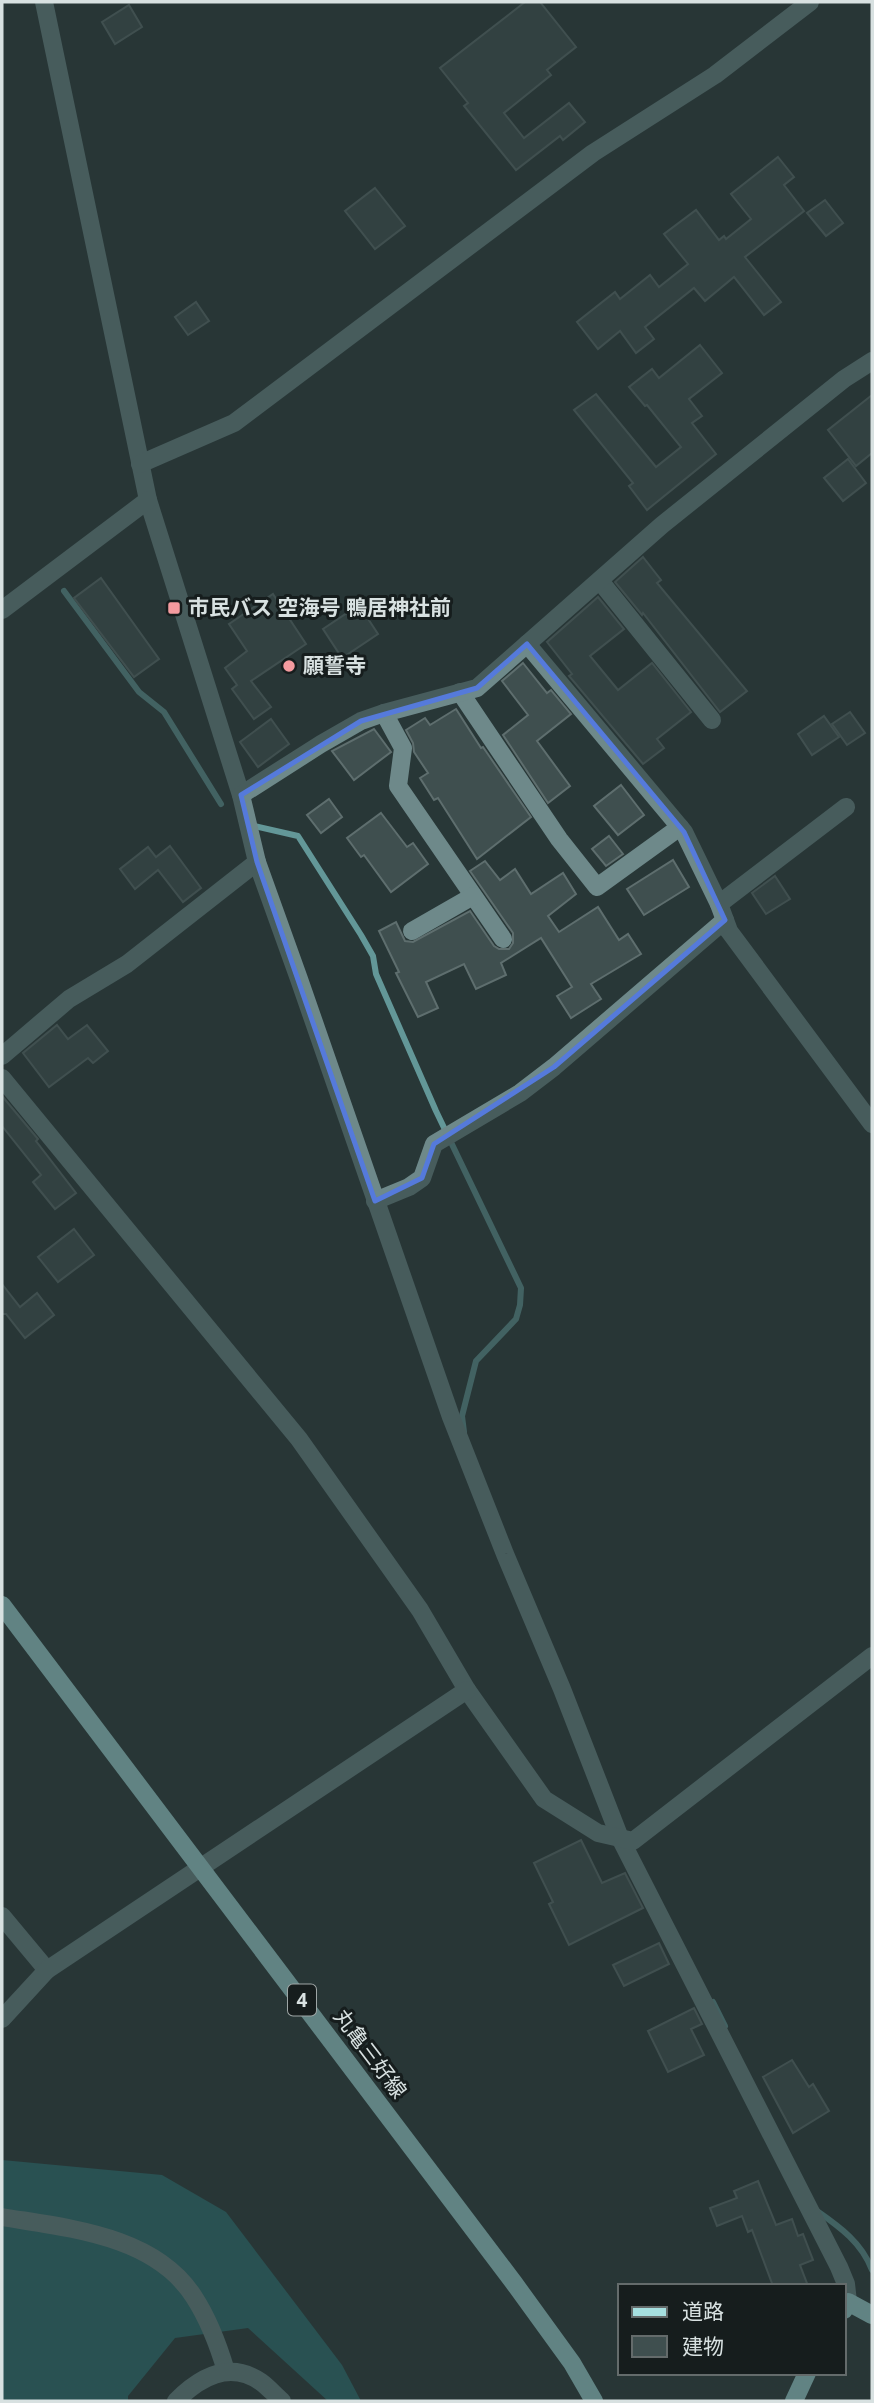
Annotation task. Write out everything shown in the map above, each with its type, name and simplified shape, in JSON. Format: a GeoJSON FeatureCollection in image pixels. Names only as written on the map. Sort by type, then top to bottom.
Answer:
{"type":"FeatureCollection","features":[{"type":"Feature","properties":{"kind":"main road","name":"丸亀三好線"},"geometry":{"type":"LineString","coordinates":[[2,1605],[514,2283],[572,2363],[594,2401]]}},
{"type":"Feature","properties":{"kind":"main road"},"geometry":{"type":"LineString","coordinates":[[846,2306],[872,2315]]}},
{"type":"Feature","properties":{"kind":"main road"},"geometry":{"type":"LineString","coordinates":[[794,2401],[806,2375]]}},
{"type":"Feature","properties":{"kind":"street"},"geometry":{"type":"LineString","coordinates":[[44,2],[148,500],[241,795],[257,862],[450,1417],[626,1840],[839,2267],[846,2284],[846,2306]]}},
{"type":"Feature","properties":{"kind":"street"},"geometry":{"type":"LineString","coordinates":[[140,464],[234,423],[593,153],[716,75],[810,2]]}},
{"type":"Feature","properties":{"kind":"street"},"geometry":{"type":"LineString","coordinates":[[241,795],[361,722],[384,713],[477,688],[662,525],[844,379],[872,361]]}},
{"type":"Feature","properties":{"kind":"street"},"geometry":{"type":"LineString","coordinates":[[2,610],[148,500]]}},
{"type":"Feature","properties":{"kind":"street"},"geometry":{"type":"LineString","coordinates":[[600,581],[712,720]]}},
{"type":"Feature","properties":{"kind":"street"},"geometry":{"type":"LineString","coordinates":[[527,644],[680,827],[729,931],[872,1124]]}},
{"type":"Feature","properties":{"kind":"street"},"geometry":{"type":"LineString","coordinates":[[460,692],[559,838],[597,887],[680,827]]}},
{"type":"Feature","properties":{"kind":"street"},"geometry":{"type":"LineString","coordinates":[[384,713],[403,748],[397,786],[503,939]]}},
{"type":"Feature","properties":{"kind":"street"},"geometry":{"type":"LineString","coordinates":[[375,1200],[409,1188],[422,1178],[434,1144],[520,1093],[554,1067],[722,912],[846,807]]}},
{"type":"Feature","properties":{"kind":"street"},"geometry":{"type":"LineString","coordinates":[[2,1056],[69,999],[127,964],[257,862]]}},
{"type":"Feature","properties":{"kind":"street"},"geometry":{"type":"LineString","coordinates":[[412,931],[473,896]]}},
{"type":"Feature","properties":{"kind":"street"},"geometry":{"type":"LineString","coordinates":[[2,1078],[299,1439],[420,1609],[467,1690],[544,1799],[598,1833],[626,1840]]}},
{"type":"Feature","properties":{"kind":"street"},"geometry":{"type":"LineString","coordinates":[[626,1840],[872,1656]]}},
{"type":"Feature","properties":{"kind":"street"},"geometry":{"type":"LineString","coordinates":[[2,2019],[47,1970],[467,1690]]}},
{"type":"Feature","properties":{"kind":"street"},"geometry":{"type":"LineString","coordinates":[[2,1916],[47,1970]]}},
{"type":"Feature","properties":{"kind":"street"},"geometry":{"type":"LineString","coordinates":[[2,2217],[71,2228],[134,2247],[161,2262],[193,2294],[214,2333],[226,2371]]}},
{"type":"Feature","properties":{"kind":"street"},"geometry":{"type":"LineString","coordinates":[[176,2401],[193,2384],[226,2371],[247,2375],[261,2382],[282,2401]]}},
{"type":"Feature","properties":{"kind":"highlighted area"},"geometry":{"type":"Polygon","coordinates":[[[527,644],[684,832],[725,920],[554,1067],[434,1144],[422,1178],[375,1201],[257,862],[241,795],[361,721],[477,688],[527,644]]]}},
{"type":"Feature","properties":{"kind":"shaded area"},"geometry":{"type":"Polygon","coordinates":[[[2,2160],[162,2175],[226,2212],[342,2365],[361,2401],[328,2401],[248,2328],[175,2338],[128,2396],[128,2401],[2,2401],[2,2160]]]}},
{"type":"Feature","properties":{"kind":"building"},"geometry":{"type":"Polygon","coordinates":[[[525,2],[540,2],[576,47],[547,70],[551,75],[504,113],[524,138],[569,103],[585,122],[563,140],[560,136],[516,170],[464,106],[468,103],[440,68],[525,2]]]}},
{"type":"Feature","properties":{"kind":"building"},"geometry":{"type":"Polygon","coordinates":[[[129,5],[142,27],[115,44],[102,22],[129,5]]]}},
{"type":"Feature","properties":{"kind":"building"},"geometry":{"type":"Polygon","coordinates":[[[778,157],[794,177],[784,185],[804,211],[745,257],[781,302],[764,315],[734,277],[705,301],[694,288],[645,327],[654,339],[636,353],[620,331],[598,349],[577,322],[615,292],[620,299],[650,275],[659,287],[688,264],[664,234],[696,210],[719,240],[724,236],[726,239],[751,219],[731,194],[778,157]]]}},
{"type":"Feature","properties":{"kind":"building"},"geometry":{"type":"Polygon","coordinates":[[[375,188],[405,226],[375,249],[345,211],[375,188]]]}},
{"type":"Feature","properties":{"kind":"building"},"geometry":{"type":"Polygon","coordinates":[[[825,200],[843,223],[826,236],[807,213],[825,200]]]}},
{"type":"Feature","properties":{"kind":"building"},"geometry":{"type":"Polygon","coordinates":[[[196,302],[209,321],[188,335],[175,317],[196,302]]]}},
{"type":"Feature","properties":{"kind":"building"},"geometry":{"type":"Polygon","coordinates":[[[700,345],[722,373],[689,399],[702,416],[692,423],[716,454],[647,510],[629,486],[633,483],[574,410],[596,394],[656,467],[681,447],[629,387],[652,369],[659,378],[700,345]]]}},
{"type":"Feature","properties":{"kind":"building"},"geometry":{"type":"Polygon","coordinates":[[[872,395],[872,453],[856,466],[828,430],[872,395]]]}},
{"type":"Feature","properties":{"kind":"building"},"geometry":{"type":"Polygon","coordinates":[[[848,459],[866,483],[843,501],[824,478],[848,459]]]}},
{"type":"Feature","properties":{"kind":"building"},"geometry":{"type":"Polygon","coordinates":[[[643,557],[661,580],[657,583],[747,691],[720,712],[643,613],[642,615],[615,582],[643,557]]]}},
{"type":"Feature","properties":{"kind":"building"},"geometry":{"type":"Polygon","coordinates":[[[101,578],[159,659],[134,677],[74,598],[101,578]]]}},
{"type":"Feature","properties":{"kind":"building"},"geometry":{"type":"Polygon","coordinates":[[[273,594],[306,644],[251,681],[271,707],[254,719],[232,689],[237,685],[225,668],[247,651],[229,624],[273,594]]]}},
{"type":"Feature","properties":{"kind":"building"},"geometry":{"type":"Polygon","coordinates":[[[598,597],[624,629],[590,656],[618,690],[652,663],[691,712],[657,739],[664,748],[643,764],[569,676],[572,674],[547,642],[598,597]]]}},
{"type":"Feature","properties":{"kind":"building"},"geometry":{"type":"Polygon","coordinates":[[[359,605],[378,634],[342,658],[323,629],[359,605]]]}},
{"type":"Feature","properties":{"kind":"building"},"geometry":{"type":"Polygon","coordinates":[[[523,663],[547,693],[551,690],[571,714],[537,741],[570,786],[548,803],[503,735],[528,715],[502,681],[523,663]]]}},
{"type":"Feature","properties":{"kind":"building"},"geometry":{"type":"Polygon","coordinates":[[[456,709],[531,817],[477,859],[438,798],[434,800],[420,778],[428,773],[414,752],[413,743],[406,730],[425,718],[430,725],[456,709]]]}},
{"type":"Feature","properties":{"kind":"building"},"geometry":{"type":"Polygon","coordinates":[[[850,712],[865,733],[847,745],[832,724],[850,712]]]}},
{"type":"Feature","properties":{"kind":"building"},"geometry":{"type":"Polygon","coordinates":[[[824,716],[839,737],[812,755],[798,734],[824,716]]]}},
{"type":"Feature","properties":{"kind":"building"},"geometry":{"type":"Polygon","coordinates":[[[271,719],[289,744],[258,767],[240,742],[271,719]]]}},
{"type":"Feature","properties":{"kind":"building"},"geometry":{"type":"Polygon","coordinates":[[[374,729],[391,752],[354,780],[332,751],[374,729]]]}},
{"type":"Feature","properties":{"kind":"building"},"geometry":{"type":"Polygon","coordinates":[[[621,785],[644,815],[618,835],[594,806],[621,785]]]}},
{"type":"Feature","properties":{"kind":"building"},"geometry":{"type":"Polygon","coordinates":[[[329,799],[342,817],[321,833],[307,815],[329,799]]]}},
{"type":"Feature","properties":{"kind":"building"},"geometry":{"type":"Polygon","coordinates":[[[381,813],[407,847],[413,843],[428,864],[391,892],[364,855],[361,857],[347,838],[381,813]]]}},
{"type":"Feature","properties":{"kind":"building"},"geometry":{"type":"Polygon","coordinates":[[[609,836],[623,854],[606,866],[592,849],[609,836]]]}},
{"type":"Feature","properties":{"kind":"building"},"geometry":{"type":"Polygon","coordinates":[[[170,846],[201,888],[183,902],[158,870],[135,889],[120,869],[148,847],[156,857],[170,846]]]}},
{"type":"Feature","properties":{"kind":"building"},"geometry":{"type":"Polygon","coordinates":[[[673,860],[689,887],[644,915],[627,889],[673,860]]]}},
{"type":"Feature","properties":{"kind":"building"},"geometry":{"type":"Polygon","coordinates":[[[485,861],[500,880],[515,869],[531,894],[563,873],[576,894],[548,916],[559,932],[598,907],[619,940],[628,934],[641,954],[591,984],[601,999],[571,1018],[557,996],[572,987],[541,938],[501,963],[506,975],[476,989],[464,964],[426,982],[438,1008],[418,1017],[379,931],[396,922],[405,941],[413,942],[470,911],[494,946],[509,949],[513,943],[513,933],[470,871],[485,861]]]}},
{"type":"Feature","properties":{"kind":"building"},"geometry":{"type":"Polygon","coordinates":[[[775,876],[790,899],[766,914],[752,893],[775,876]]]}},
{"type":"Feature","properties":{"kind":"building"},"geometry":{"type":"Polygon","coordinates":[[[57,1025],[68,1039],[87,1025],[108,1051],[93,1063],[88,1058],[49,1087],[23,1053],[57,1025]]]}},
{"type":"Feature","properties":{"kind":"building"},"geometry":{"type":"Polygon","coordinates":[[[2,1096],[38,1139],[36,1141],[76,1193],[55,1209],[33,1182],[41,1175],[2,1126],[2,1096]]]}},
{"type":"Feature","properties":{"kind":"building"},"geometry":{"type":"Polygon","coordinates":[[[74,1229],[94,1255],[58,1282],[38,1257],[74,1229]]]}},
{"type":"Feature","properties":{"kind":"building"},"geometry":{"type":"Polygon","coordinates":[[[2,1284],[20,1307],[37,1293],[54,1315],[25,1338],[6,1314],[2,1314],[2,1284]]]}},
{"type":"Feature","properties":{"kind":"building"},"geometry":{"type":"Polygon","coordinates":[[[581,1840],[602,1883],[625,1873],[643,1908],[569,1945],[549,1904],[553,1902],[534,1863],[581,1840]]]}},
{"type":"Feature","properties":{"kind":"building"},"geometry":{"type":"Polygon","coordinates":[[[659,1943],[669,1964],[624,1986],[613,1965],[659,1943]]]}},
{"type":"Feature","properties":{"kind":"building"},"geometry":{"type":"Polygon","coordinates":[[[694,2008],[702,2024],[691,2029],[704,2055],[668,2072],[648,2031],[694,2008]]]}},
{"type":"Feature","properties":{"kind":"building"},"geometry":{"type":"Polygon","coordinates":[[[792,2060],[809,2087],[813,2084],[829,2111],[793,2133],[763,2077],[792,2060]]]}},
{"type":"Feature","properties":{"kind":"building"},"geometry":{"type":"Polygon","coordinates":[[[758,2181],[776,2225],[792,2219],[798,2236],[803,2234],[813,2260],[800,2265],[807,2284],[772,2284],[752,2230],[748,2232],[742,2216],[717,2226],[710,2208],[737,2198],[734,2191],[758,2181]]]}},
{"type":"Feature","properties":{"kind":"waterway"},"geometry":{"type":"LineString","coordinates":[[64,591],[139,692],[164,712],[221,804]]}},
{"type":"Feature","properties":{"kind":"waterway"},"geometry":{"type":"LineString","coordinates":[[254,826],[298,836],[361,935],[373,956],[376,974],[436,1111],[521,1288],[516,1319],[476,1361],[462,1416],[464,1432]]}},
{"type":"Feature","properties":{"kind":"waterway"},"geometry":{"type":"LineString","coordinates":[[713,2002],[725,2026]]}},
{"type":"Feature","properties":{"kind":"waterway"},"geometry":{"type":"LineString","coordinates":[[817,2211],[856,2244],[872,2270]]}},
{"type":"Feature","properties":{"kind":"place","name":"市民バス 空海号 鴨居神社前"},"geometry":{"type":"Point","coordinates":[174,608]}},
{"type":"Feature","properties":{"kind":"place","name":"願誓寺"},"geometry":{"type":"Point","coordinates":[289,666]}}]}
